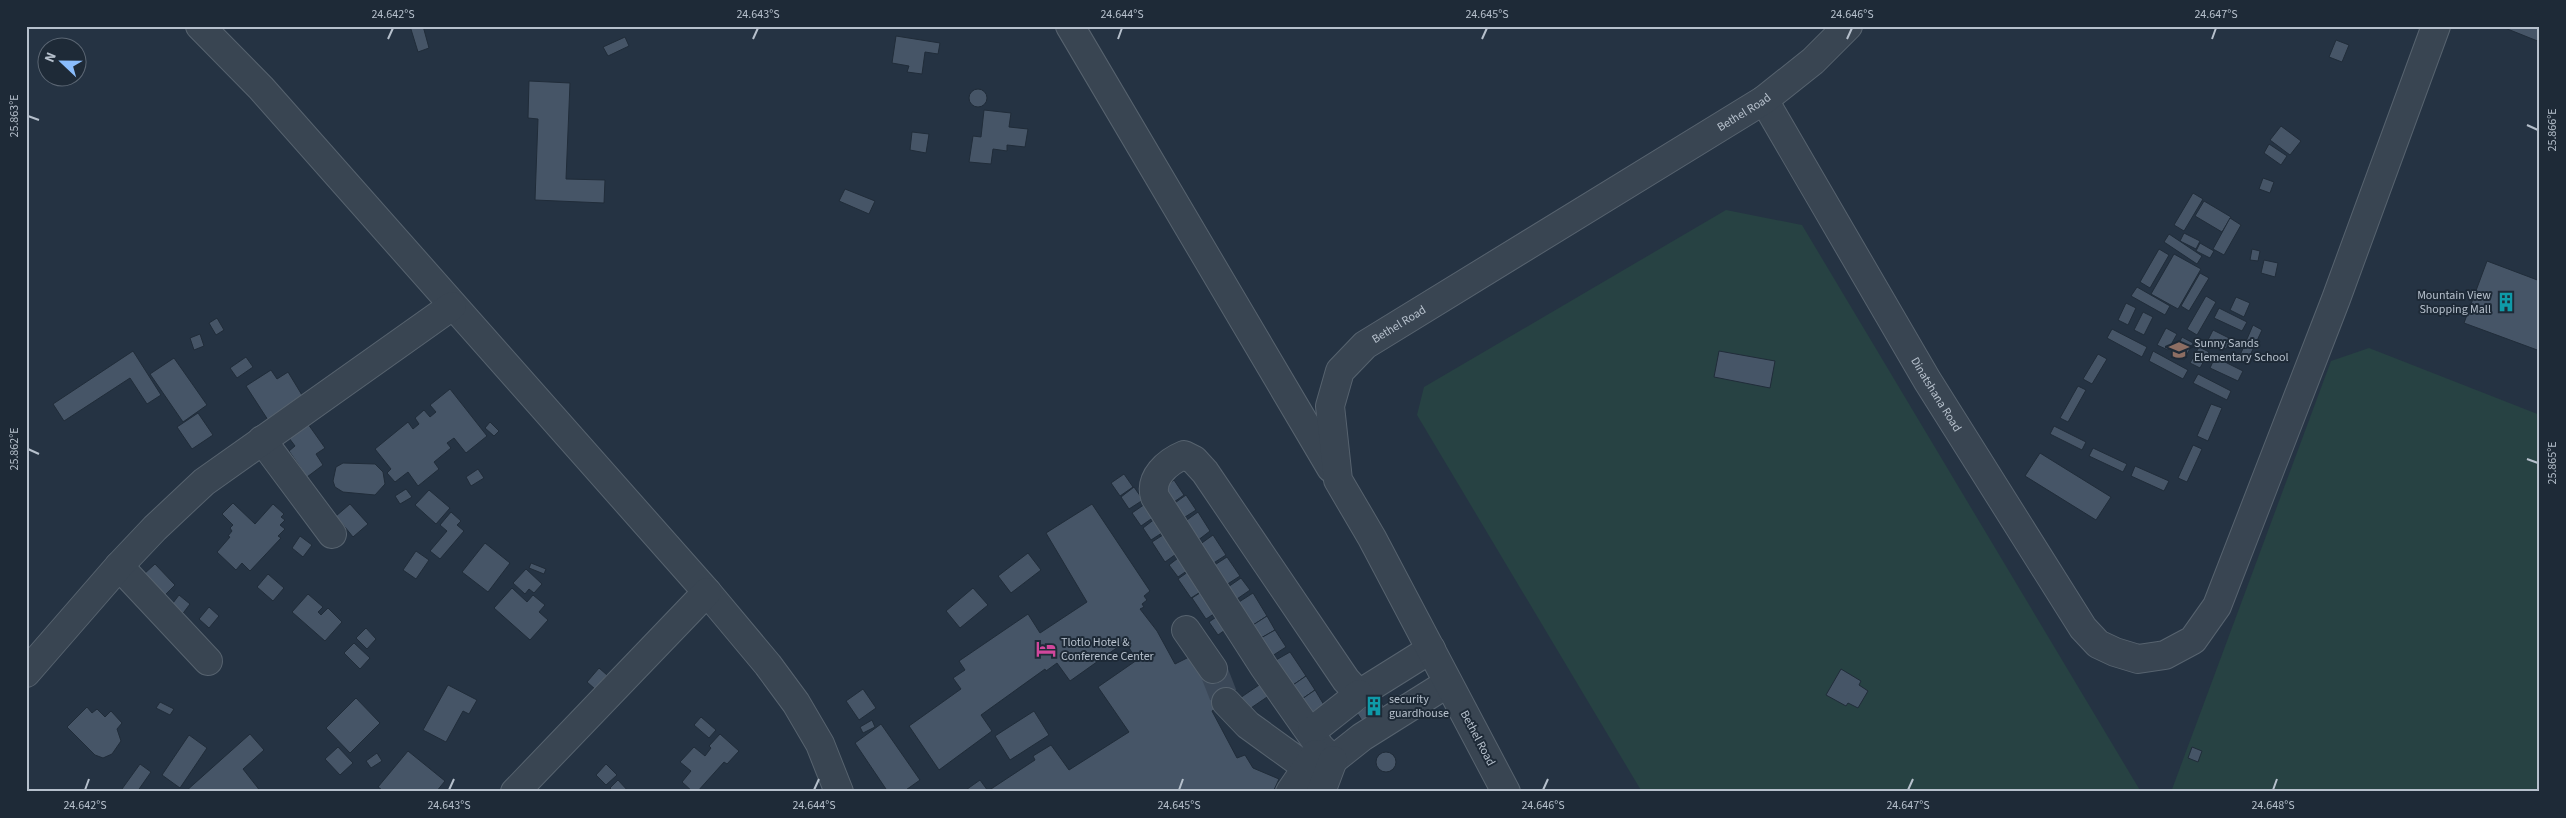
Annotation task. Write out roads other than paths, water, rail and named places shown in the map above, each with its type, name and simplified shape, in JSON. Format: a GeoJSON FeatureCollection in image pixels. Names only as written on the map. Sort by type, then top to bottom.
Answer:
{"type":"FeatureCollection","features":[{"type":"Feature","properties":{"kind":"street"},"geometry":{"type":"LineString","coordinates":[[200,26],[261,88],[706,592],[796,703],[820,744],[839,792]]}},
{"type":"Feature","properties":{"kind":"street"},"geometry":{"type":"LineString","coordinates":[[1070,26],[1338,480]]}},
{"type":"Feature","properties":{"kind":"street","name":"Bethel Road"},"geometry":{"type":"LineString","coordinates":[[1506,792],[1372,538],[1338,480],[1330,406],[1340,371],[1365,345],[1764,100],[1813,61],[1848,26]]}},
{"type":"Feature","properties":{"kind":"street","name":"Dinatshana Road"},"geometry":{"type":"LineString","coordinates":[[1764,100],[1927,380],[2083,628],[2098,644],[2138,659],[2165,655],[2193,640],[2217,606],[2336,298],[2436,26]]}},
{"type":"Feature","properties":{"kind":"street"},"geometry":{"type":"LineString","coordinates":[[26,673],[119,566],[155,528],[204,482],[452,306]]}},
{"type":"Feature","properties":{"kind":"street"},"geometry":{"type":"LineString","coordinates":[[262,440],[332,534]]}},
{"type":"Feature","properties":{"kind":"street"},"geometry":{"type":"LineString","coordinates":[[1321,792],[1318,751],[1155,498],[1152,489],[1156,480],[1172,460],[1184,455],[1194,460],[1205,472],[1346,680],[1359,694]]}},
{"type":"Feature","properties":{"kind":"street"},"geometry":{"type":"LineString","coordinates":[[119,566],[208,660]]}},
{"type":"Feature","properties":{"kind":"street"},"geometry":{"type":"LineString","coordinates":[[515,792],[706,592]]}},
{"type":"Feature","properties":{"kind":"street"},"geometry":{"type":"LineString","coordinates":[[1186,630],[1213,669]]}},
{"type":"Feature","properties":{"kind":"street"},"geometry":{"type":"LineString","coordinates":[[1290,792],[1359,694],[1431,649]]}},
{"type":"Feature","properties":{"kind":"street"},"geometry":{"type":"LineString","coordinates":[[1226,702],[1248,725],[1318,751],[1362,737],[1448,683]]}},
{"type":"Feature","properties":{"kind":"tunnel"},"geometry":{"type":"LineString","coordinates":[[1213,669],[1226,702]]}},
{"type":"Feature","properties":{"kind":"place","name":"Mountain View Shopping Mall"},"geometry":{"type":"Point","coordinates":[2506,302]}},
{"type":"Feature","properties":{"kind":"place","name":"Sunny Sands Elementary School"},"geometry":{"type":"Point","coordinates":[2179,350]}},
{"type":"Feature","properties":{"kind":"place","name":"Tlotlo Hotel & Conference Center"},"geometry":{"type":"Point","coordinates":[1046,649]}},
{"type":"Feature","properties":{"kind":"place","name":"security guardhouse"},"geometry":{"type":"Point","coordinates":[1374,706]}}]}
